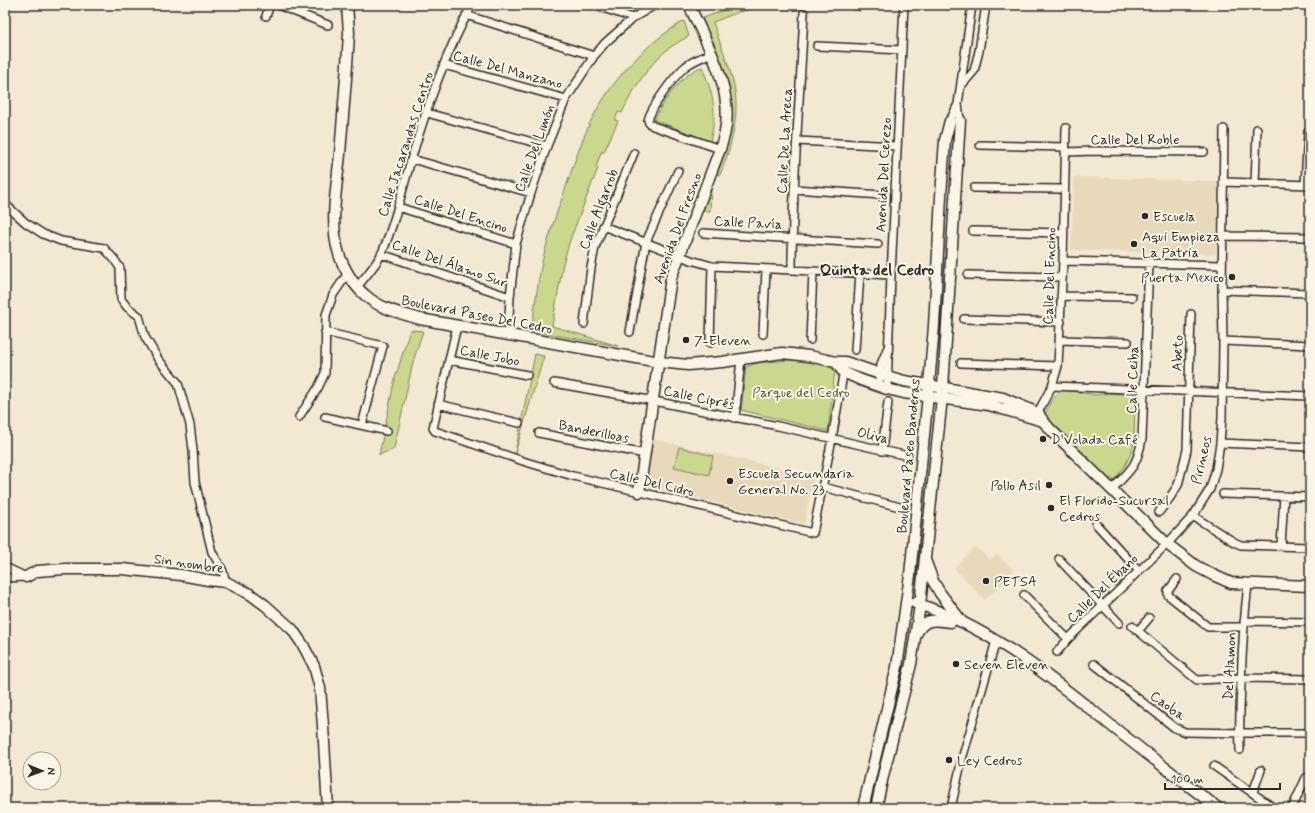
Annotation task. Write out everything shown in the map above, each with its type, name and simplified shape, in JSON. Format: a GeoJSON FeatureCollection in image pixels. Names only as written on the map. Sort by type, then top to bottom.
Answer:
{"type":"FeatureCollection","features":[{"type":"Feature","properties":{"kind":"street"},"geometry":{"type":"LineString","coordinates":[[266,16],[270,5]]}},
{"type":"Feature","properties":{"kind":"street"},"geometry":{"type":"LineString","coordinates":[[278,5],[328,25]]}},
{"type":"Feature","properties":{"kind":"street"},"geometry":{"type":"LineString","coordinates":[[300,13],[304,5]]}},
{"type":"Feature","properties":{"kind":"street","name":"Boulevard Paseo Del Cedro"},"geometry":{"type":"LineString","coordinates":[[346,5],[349,32],[335,200],[334,231],[339,255],[348,273],[364,295],[376,304],[420,319],[659,362],[688,365],[722,362],[782,353],[809,356],[842,366]]}},
{"type":"Feature","properties":{"kind":"street","name":"Calle Jacarandas Centro"},"geometry":{"type":"LineString","coordinates":[[357,287],[381,254],[398,207],[412,159],[444,65],[466,15],[472,5]]}},
{"type":"Feature","properties":{"kind":"street"},"geometry":{"type":"LineString","coordinates":[[594,5],[633,18]]}},
{"type":"Feature","properties":{"kind":"street","name":"Calle Del Limón"},"geometry":{"type":"LineString","coordinates":[[508,335],[510,298],[516,244],[547,146],[566,99],[594,56],[605,43],[642,8],[655,5]]}},
{"type":"Feature","properties":{"kind":"street","name":"Avenida Del Fresno"},"geometry":{"type":"LineString","coordinates":[[640,492],[671,278],[726,130],[723,84],[712,53],[689,5]]}},
{"type":"Feature","properties":{"kind":"street","name":"Avenida Del Cerezo"},"geometry":{"type":"LineString","coordinates":[[883,388],[888,346],[904,5]]}},
{"type":"Feature","properties":{"kind":"street","name":"Boulevard Paseo Banderas"},"geometry":{"type":"LineString","coordinates":[[876,808],[911,664],[920,605],[943,392],[955,121],[972,5]]}},
{"type":"Feature","properties":{"kind":"street"},"geometry":{"type":"LineString","coordinates":[[961,86],[974,71],[986,5]]}},
{"type":"Feature","properties":{"kind":"street","name":"Calle De La Areca"},"geometry":{"type":"LineString","coordinates":[[792,270],[794,189],[804,13]]}},
{"type":"Feature","properties":{"kind":"street"},"geometry":{"type":"LineString","coordinates":[[466,15],[594,56]]}},
{"type":"Feature","properties":{"kind":"street"},"geometry":{"type":"LineString","coordinates":[[817,46],[902,50]]}},
{"type":"Feature","properties":{"kind":"street"},"geometry":{"type":"LineString","coordinates":[[712,53],[685,67],[659,100],[648,120],[653,126],[720,149]]}},
{"type":"Feature","properties":{"kind":"street","name":"Calle Del Manzano"},"geometry":{"type":"LineString","coordinates":[[444,65],[566,99]]}},
{"type":"Feature","properties":{"kind":"street"},"geometry":{"type":"LineString","coordinates":[[427,113],[547,146]]}},
{"type":"Feature","properties":{"kind":"street","name":"Boulevard Paseo Banderas"},"geometry":{"type":"LineString","coordinates":[[863,808],[897,667],[915,538],[934,326],[945,140],[955,121]]}},
{"type":"Feature","properties":{"kind":"street","name":"Calle Del Encino"},"geometry":{"type":"LineString","coordinates":[[1038,418],[1052,386],[1058,366],[1061,322],[1066,128]]}},
{"type":"Feature","properties":{"kind":"street","name":"Pirineos"},"geometry":{"type":"LineString","coordinates":[[1167,544],[1193,516],[1210,489],[1216,469],[1220,443],[1223,341],[1222,265],[1224,129]]}},
{"type":"Feature","properties":{"kind":"street"},"geometry":{"type":"LineString","coordinates":[[1255,184],[1257,129]]}},
{"type":"Feature","properties":{"kind":"street"},"geometry":{"type":"LineString","coordinates":[[1223,182],[1308,185],[1308,131]]}},
{"type":"Feature","properties":{"kind":"street"},"geometry":{"type":"LineString","coordinates":[[797,141],[897,146]]}},
{"type":"Feature","properties":{"kind":"street","name":"Calle Del Roble"},"geometry":{"type":"LineString","coordinates":[[980,145],[1094,151],[1204,152]]}},
{"type":"Feature","properties":{"kind":"street","name":"Calle Algarrob"},"geometry":{"type":"LineString","coordinates":[[584,324],[595,247],[634,153]]}},
{"type":"Feature","properties":{"kind":"street"},"geometry":{"type":"LineString","coordinates":[[412,159],[531,193]]}},
{"type":"Feature","properties":{"kind":"street"},"geometry":{"type":"LineString","coordinates":[[630,332],[646,242],[678,171]]}},
{"type":"Feature","properties":{"kind":"street"},"geometry":{"type":"LineString","coordinates":[[974,188],[1064,189]]}},
{"type":"Feature","properties":{"kind":"street"},"geometry":{"type":"LineString","coordinates":[[794,189],[882,195]]}},
{"type":"Feature","properties":{"kind":"street"},"geometry":{"type":"LineString","coordinates":[[5,204],[26,223],[43,234],[61,241],[104,248],[120,268],[121,299],[127,307],[139,316],[145,337],[158,359],[178,383],[190,425],[195,482],[212,552],[222,569],[226,582]]}},
{"type":"Feature","properties":{"kind":"street","name":"Calle Del Encino"},"geometry":{"type":"LineString","coordinates":[[398,207],[516,244]]}},
{"type":"Feature","properties":{"kind":"street"},"geometry":{"type":"LineString","coordinates":[[603,226],[680,256],[712,266],[891,275]]}},
{"type":"Feature","properties":{"kind":"street"},"geometry":{"type":"LineString","coordinates":[[973,231],[1063,233]]}},
{"type":"Feature","properties":{"kind":"street","name":"Calle Pavía"},"geometry":{"type":"LineString","coordinates":[[703,232],[878,244]]}},
{"type":"Feature","properties":{"kind":"street"},"geometry":{"type":"LineString","coordinates":[[1223,236],[1310,237]]}},
{"type":"Feature","properties":{"kind":"street","name":"Calle Del Álamo Sur"},"geometry":{"type":"LineString","coordinates":[[381,254],[510,298]]}},
{"type":"Feature","properties":{"kind":"street"},"geometry":{"type":"LineString","coordinates":[[1063,261],[1222,265]]}},
{"type":"Feature","properties":{"kind":"street","name":"Calle Ceiba"},"geometry":{"type":"LineString","coordinates":[[1112,489],[1134,466],[1139,454],[1142,439],[1148,262]]}},
{"type":"Feature","properties":{"kind":"street"},"geometry":{"type":"LineString","coordinates":[[710,343],[712,266]]}},
{"type":"Feature","properties":{"kind":"street"},"geometry":{"type":"LineString","coordinates":[[763,334],[766,269]]}},
{"type":"Feature","properties":{"kind":"street"},"geometry":{"type":"LineString","coordinates":[[810,340],[813,272]]}},
{"type":"Feature","properties":{"kind":"street"},"geometry":{"type":"LineString","coordinates":[[299,417],[318,388],[325,373],[326,314],[333,295],[348,273]]}},
{"type":"Feature","properties":{"kind":"street"},"geometry":{"type":"LineString","coordinates":[[855,350],[860,273]]}},
{"type":"Feature","properties":{"kind":"street"},"geometry":{"type":"LineString","coordinates":[[968,275],[1062,277]]}},
{"type":"Feature","properties":{"kind":"street"},"geometry":{"type":"LineString","coordinates":[[1222,290],[1310,293]]}},
{"type":"Feature","properties":{"kind":"street"},"geometry":{"type":"LineString","coordinates":[[1061,296],[1132,297]]}},
{"type":"Feature","properties":{"kind":"street","name":"Abeto"},"geometry":{"type":"LineString","coordinates":[[1159,512],[1178,485],[1187,450],[1191,314]]}},
{"type":"Feature","properties":{"kind":"street"},"geometry":{"type":"LineString","coordinates":[[964,319],[1061,322]]}},
{"type":"Feature","properties":{"kind":"street","name":"Calle Del Cidro"},"geometry":{"type":"LineString","coordinates":[[457,326],[438,404],[433,428],[435,431],[566,474],[813,533],[832,439],[842,366]]}},
{"type":"Feature","properties":{"kind":"street"},"geometry":{"type":"LineString","coordinates":[[325,332],[383,346],[362,425]]}},
{"type":"Feature","properties":{"kind":"street"},"geometry":{"type":"LineString","coordinates":[[1060,340],[1128,342]]}},
{"type":"Feature","properties":{"kind":"street"},"geometry":{"type":"LineString","coordinates":[[1223,341],[1310,345]]}},
{"type":"Feature","properties":{"kind":"street"},"geometry":{"type":"LineString","coordinates":[[735,418],[741,359]]}},
{"type":"Feature","properties":{"kind":"street","name":"Calle Jobo"},"geometry":{"type":"LineString","coordinates":[[449,360],[527,376]]}},
{"type":"Feature","properties":{"kind":"street"},"geometry":{"type":"LineString","coordinates":[[961,363],[1058,366]]}},
{"type":"Feature","properties":{"kind":"street"},"geometry":{"type":"LineString","coordinates":[[842,366],[861,380],[883,388],[928,396],[943,392]]}},
{"type":"Feature","properties":{"kind":"street"},"geometry":{"type":"LineString","coordinates":[[842,366],[929,385],[943,392],[1038,418],[1167,544],[1196,566],[1213,576],[1231,583],[1310,586]]}},
{"type":"Feature","properties":{"kind":"street","name":"Calle Ciprés"},"geometry":{"type":"LineString","coordinates":[[554,383],[654,401],[832,439]]}},
{"type":"Feature","properties":{"kind":"street"},"geometry":{"type":"LineString","coordinates":[[1052,386],[1310,396]]}},
{"type":"Feature","properties":{"kind":"street"},"geometry":{"type":"LineString","coordinates":[[882,450],[888,402]]}},
{"type":"Feature","properties":{"kind":"street"},"geometry":{"type":"LineString","coordinates":[[438,404],[518,423]]}},
{"type":"Feature","properties":{"kind":"street"},"geometry":{"type":"LineString","coordinates":[[325,417],[387,431]]}},
{"type":"Feature","properties":{"kind":"street","name":"Banderilloas"},"geometry":{"type":"LineString","coordinates":[[539,433],[645,454]]}},
{"type":"Feature","properties":{"kind":"street","name":"Oliva"},"geometry":{"type":"LineString","coordinates":[[832,439],[908,456]]}},
{"type":"Feature","properties":{"kind":"street"},"geometry":{"type":"LineString","coordinates":[[1220,443],[1310,447]]}},
{"type":"Feature","properties":{"kind":"street"},"geometry":{"type":"LineString","coordinates":[[823,487],[900,507]]}},
{"type":"Feature","properties":{"kind":"street"},"geometry":{"type":"LineString","coordinates":[[1223,494],[1310,497]]}},
{"type":"Feature","properties":{"kind":"street"},"geometry":{"type":"LineString","coordinates":[[1281,546],[1284,496]]}},
{"type":"Feature","properties":{"kind":"street"},"geometry":{"type":"LineString","coordinates":[[1193,516],[1241,545],[1310,547]]}},
{"type":"Feature","properties":{"kind":"street"},"geometry":{"type":"LineString","coordinates":[[1096,524],[1139,571]]}},
{"type":"Feature","properties":{"kind":"street","name":"Calle Del Ébano"},"geometry":{"type":"LineString","coordinates":[[1057,652],[1068,639],[1167,544]]}},
{"type":"Feature","properties":{"kind":"street"},"geometry":{"type":"LineString","coordinates":[[925,559],[933,581],[940,593],[963,623]]}},
{"type":"Feature","properties":{"kind":"street"},"geometry":{"type":"LineString","coordinates":[[1059,559],[1119,623]]}},
{"type":"Feature","properties":{"kind":"street"},"geometry":{"type":"LineString","coordinates":[[5,567],[26,577]]}},
{"type":"Feature","properties":{"kind":"street","name":"Sin nombre"},"geometry":{"type":"LineString","coordinates":[[26,577],[37,571],[65,569],[122,569],[181,575],[226,582],[250,594],[287,625],[303,645],[314,666],[320,688],[328,808]]}},
{"type":"Feature","properties":{"kind":"street"},"geometry":{"type":"LineString","coordinates":[[5,578],[26,577]]}},
{"type":"Feature","properties":{"kind":"street"},"geometry":{"type":"LineString","coordinates":[[1177,579],[1168,591],[1168,595],[1205,625],[1213,628],[1244,624],[1310,622]]}},
{"type":"Feature","properties":{"kind":"street","name":"Del Alamon"},"geometry":{"type":"LineString","coordinates":[[1240,750],[1239,733],[1241,678],[1248,584]]}},
{"type":"Feature","properties":{"kind":"street"},"geometry":{"type":"LineString","coordinates":[[1024,595],[1068,639]]}},
{"type":"Feature","properties":{"kind":"street"},"geometry":{"type":"LineString","coordinates":[[906,601],[920,605],[963,623],[996,641],[1044,673],[1218,808]]}},
{"type":"Feature","properties":{"kind":"street"},"geometry":{"type":"LineString","coordinates":[[1149,618],[1135,629],[1196,680],[1241,678],[1310,679]]}},
{"type":"Feature","properties":{"kind":"street"},"geometry":{"type":"LineString","coordinates":[[915,636],[920,626],[928,621],[936,620],[963,623]]}},
{"type":"Feature","properties":{"kind":"street"},"geometry":{"type":"LineString","coordinates":[[950,808],[962,759],[996,641]]}},
{"type":"Feature","properties":{"kind":"street","name":"Caoba"},"geometry":{"type":"LineString","coordinates":[[1094,664],[1175,728],[1185,732],[1310,733]]}},
{"type":"Feature","properties":{"kind":"street"},"geometry":{"type":"LineString","coordinates":[[1214,766],[1274,808]]}},
{"type":"Feature","properties":{"kind":"street"},"geometry":{"type":"LineString","coordinates":[[1252,792],[1261,770]]}},
{"type":"Feature","properties":{"kind":"street"},"geometry":{"type":"LineString","coordinates":[[1292,808],[1306,778]]}},
{"type":"Feature","properties":{"kind":"shaded area","name":"Escuela"},"geometry":{"type":"Polygon","coordinates":[[[1074,177],[1218,181],[1216,254],[1071,250],[1074,177]]]}},
{"type":"Feature","properties":{"kind":"shaded area","name":"Escuela Secundaria General No. 23"},"geometry":{"type":"Polygon","coordinates":[[[652,439],[814,476],[804,524],[646,486],[652,439]]]}},
{"type":"Feature","properties":{"kind":"shaded area","name":"PETSA"},"geometry":{"type":"Polygon","coordinates":[[[975,547],[990,560],[997,554],[1014,571],[985,600],[954,568],[975,547]]]}},
{"type":"Feature","properties":{"kind":"green space"},"geometry":{"type":"Polygon","coordinates":[[[737,5],[771,5],[739,12],[713,22],[733,81],[736,105],[734,129],[720,175],[717,174],[730,133],[731,103],[719,60],[701,19],[737,5]]]}},
{"type":"Feature","properties":{"kind":"green space"},"geometry":{"type":"Polygon","coordinates":[[[828,5],[861,5],[860,11],[828,5]]]}},
{"type":"Feature","properties":{"kind":"green space"},"geometry":{"type":"Polygon","coordinates":[[[684,21],[689,36],[661,55],[647,70],[622,113],[618,112],[615,120],[618,121],[604,152],[601,152],[596,167],[598,168],[570,240],[563,264],[552,326],[618,346],[531,331],[544,253],[558,208],[588,127],[605,96],[628,67],[655,41],[684,21]]]}},
{"type":"Feature","properties":{"kind":"green space"},"geometry":{"type":"Polygon","coordinates":[[[702,67],[709,86],[714,112],[714,121],[710,141],[654,120],[662,105],[680,82],[687,75],[702,67]]]}},
{"type":"Feature","properties":{"kind":"green space"},"geometry":{"type":"Polygon","coordinates":[[[711,189],[710,211],[703,211],[711,189]]]}},
{"type":"Feature","properties":{"kind":"green space"},"geometry":{"type":"Polygon","coordinates":[[[410,330],[423,331],[413,362],[394,449],[379,455],[395,378],[410,330]]]}},
{"type":"Feature","properties":{"kind":"green space"},"geometry":{"type":"Polygon","coordinates":[[[535,354],[544,356],[515,453],[535,354]]]}},
{"type":"Feature","properties":{"kind":"green space","name":"Parque del Cedro"},"geometry":{"type":"Polygon","coordinates":[[[801,359],[819,362],[835,370],[828,431],[741,410],[746,367],[757,363],[801,359]]]}},
{"type":"Feature","properties":{"kind":"green space"},"geometry":{"type":"Polygon","coordinates":[[[1063,390],[1096,395],[1108,393],[1131,396],[1135,403],[1134,442],[1132,451],[1125,466],[1115,479],[1108,479],[1044,416],[1053,398],[1063,390]]]}},
{"type":"Feature","properties":{"kind":"green space"},"geometry":{"type":"Polygon","coordinates":[[[679,447],[713,456],[709,475],[674,467],[679,447]]]}},
{"type":"Feature","properties":{"kind":"place","name":"Escuela"},"geometry":{"type":"Point","coordinates":[1145,216]}},
{"type":"Feature","properties":{"kind":"place","name":"Aqui Empieza La Patria"},"geometry":{"type":"Point","coordinates":[1134,244]}},
{"type":"Feature","properties":{"kind":"place","name":"Puerta Mexico"},"geometry":{"type":"Point","coordinates":[1232,277]}},
{"type":"Feature","properties":{"kind":"place","name":"7-Eleven"},"geometry":{"type":"Point","coordinates":[686,340]}},
{"type":"Feature","properties":{"kind":"place","name":"D'Volada Café"},"geometry":{"type":"Point","coordinates":[1043,439]}},
{"type":"Feature","properties":{"kind":"place","name":"Escuela Secundaria General No. 23"},"geometry":{"type":"Point","coordinates":[730,481]}},
{"type":"Feature","properties":{"kind":"place","name":"Pollo Asil"},"geometry":{"type":"Point","coordinates":[1049,485]}},
{"type":"Feature","properties":{"kind":"place","name":"El Florido-Sucursal Cedros"},"geometry":{"type":"Point","coordinates":[1051,508]}},
{"type":"Feature","properties":{"kind":"place","name":"PETSA"},"geometry":{"type":"Point","coordinates":[986,581]}},
{"type":"Feature","properties":{"kind":"place","name":"Seven Eleven"},"geometry":{"type":"Point","coordinates":[956,664]}},
{"type":"Feature","properties":{"kind":"place","name":"Ley Cedros"},"geometry":{"type":"Point","coordinates":[949,760]}},
{"type":"Feature","properties":{"kind":"district","name":"Quinta del Cedro"},"geometry":{"type":"Point","coordinates":[877,269]}}]}
